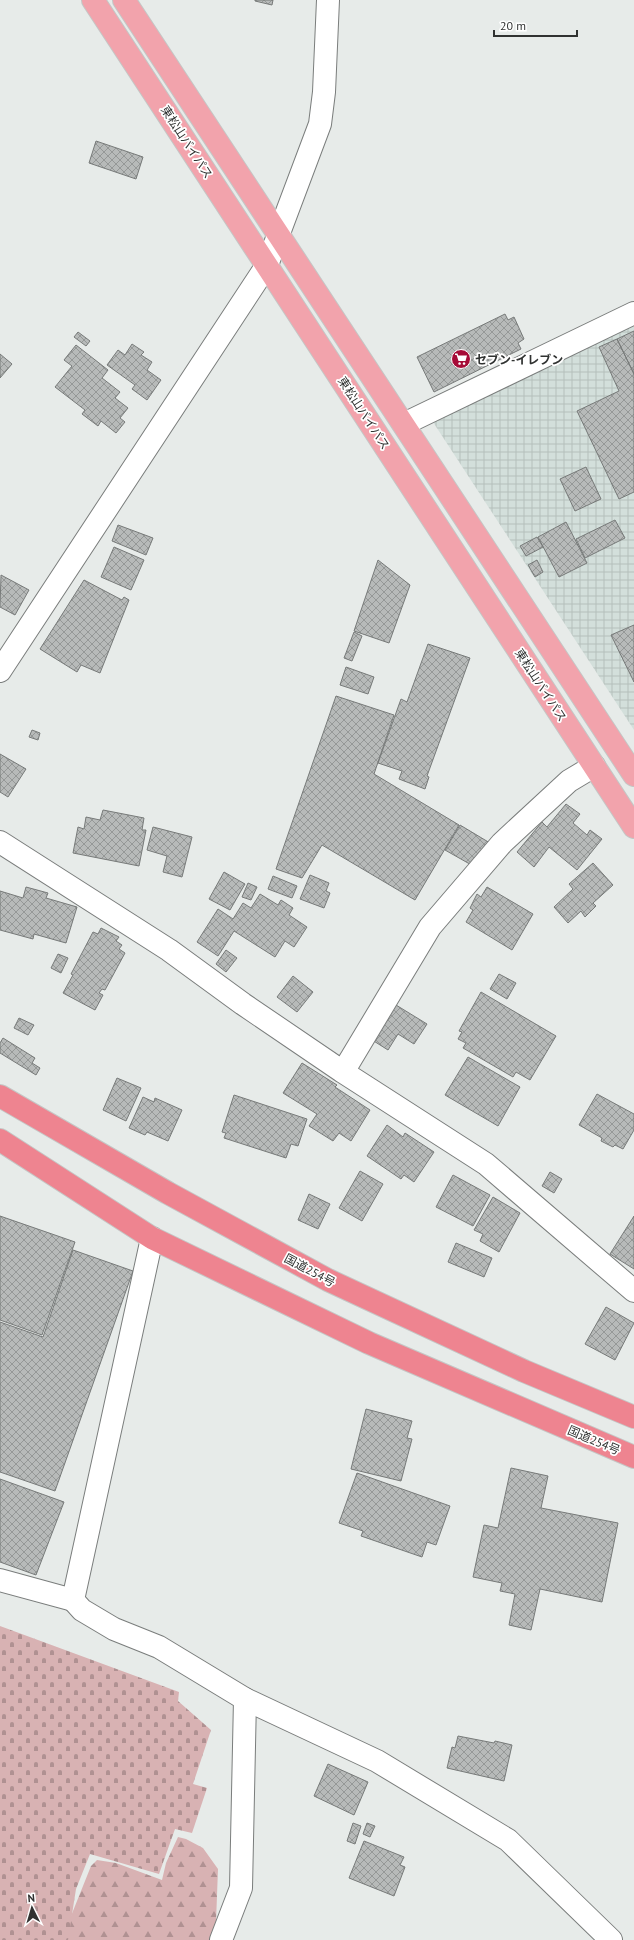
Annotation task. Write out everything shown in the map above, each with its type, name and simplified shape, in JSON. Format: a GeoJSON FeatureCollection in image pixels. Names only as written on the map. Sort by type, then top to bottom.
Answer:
{"type":"FeatureCollection","features":[{"type":"Feature","properties":{"kind":"highway","name":"国道254号"},"geometry":{"type":"LineString","coordinates":[[0,1096],[168,1193],[328,1280],[524,1372],[634,1417]]}},
{"type":"Feature","properties":{"kind":"highway","name":"国道254号"},"geometry":{"type":"LineString","coordinates":[[0,1140],[152,1238],[369,1343],[634,1457]]}},
{"type":"Feature","properties":{"kind":"main road","name":"東松山バイパス"},"geometry":{"type":"LineString","coordinates":[[93,0],[634,827]]}},
{"type":"Feature","properties":{"kind":"main road","name":"東松山バイパス"},"geometry":{"type":"LineString","coordinates":[[124,0],[634,775]]}},
{"type":"Feature","properties":{"kind":"street"},"geometry":{"type":"LineString","coordinates":[[0,671],[267,265],[320,124],[324,92],[328,0]]}},
{"type":"Feature","properties":{"kind":"street"},"geometry":{"type":"LineString","coordinates":[[404,424],[634,313]]}},
{"type":"Feature","properties":{"kind":"street"},"geometry":{"type":"LineString","coordinates":[[343,1072],[430,927],[502,843],[568,781],[594,766]]}},
{"type":"Feature","properties":{"kind":"street"},"geometry":{"type":"LineString","coordinates":[[0,842],[169,950],[243,1004],[343,1072],[486,1164],[634,1291]]}},
{"type":"Feature","properties":{"kind":"street"},"geometry":{"type":"LineString","coordinates":[[73,1600],[152,1238]]}},
{"type":"Feature","properties":{"kind":"street"},"geometry":{"type":"LineString","coordinates":[[0,1580],[73,1600],[82,1610],[114,1629],[158,1648],[245,1699],[377,1762],[508,1840],[611,1940]]}},
{"type":"Feature","properties":{"kind":"street"},"geometry":{"type":"LineString","coordinates":[[221,1940],[241,1888],[245,1699]]}},
{"type":"Feature","properties":{"kind":"shaded area"},"geometry":{"type":"Polygon","coordinates":[[[634,322],[634,730],[431,419],[634,322]]]}},
{"type":"Feature","properties":{"kind":"green space"},"geometry":{"type":"Polygon","coordinates":[[[0,1626],[179,1692],[178,1701],[211,1730],[193,1784],[207,1788],[192,1833],[175,1829],[159,1874],[90,1854],[76,1889],[68,1940],[0,1940],[0,1626]]]}},
{"type":"Feature","properties":{"kind":"green space"},"geometry":{"type":"Polygon","coordinates":[[[178,1837],[186,1839],[203,1848],[218,1869],[216,1922],[232,1940],[55,1940],[69,1921],[91,1866],[97,1860],[116,1863],[162,1880],[166,1863],[178,1837]]]}},
{"type":"Feature","properties":{"kind":"building"},"geometry":{"type":"Polygon","coordinates":[[[255,0],[273,0],[272,5],[255,0]]]}},
{"type":"Feature","properties":{"kind":"building"},"geometry":{"type":"Polygon","coordinates":[[[96,141],[143,157],[136,179],[89,163],[96,141]]]}},
{"type":"Feature","properties":{"kind":"building"},"geometry":{"type":"Polygon","coordinates":[[[505,314],[508,320],[514,317],[524,339],[518,343],[521,349],[434,392],[417,357],[505,314]]]}},
{"type":"Feature","properties":{"kind":"building"},"geometry":{"type":"Polygon","coordinates":[[[634,331],[634,374],[617,339],[634,331]]]}},
{"type":"Feature","properties":{"kind":"building"},"geometry":{"type":"Polygon","coordinates":[[[78,332],[90,341],[86,346],[74,337],[78,332]]]}},
{"type":"Feature","properties":{"kind":"building"},"geometry":{"type":"Polygon","coordinates":[[[617,339],[634,374],[634,492],[619,499],[577,411],[619,391],[599,347],[617,339]]]}},
{"type":"Feature","properties":{"kind":"building"},"geometry":{"type":"Polygon","coordinates":[[[132,344],[144,352],[141,355],[152,362],[147,370],[161,380],[147,400],[132,389],[135,385],[107,365],[118,350],[125,355],[132,344]]]}},
{"type":"Feature","properties":{"kind":"building"},"geometry":{"type":"Polygon","coordinates":[[[76,345],[108,370],[102,378],[120,392],[115,398],[128,408],[120,418],[125,422],[116,433],[101,421],[98,426],[82,414],[85,410],[55,387],[72,366],[64,360],[76,345]]]}},
{"type":"Feature","properties":{"kind":"building"},"geometry":{"type":"Polygon","coordinates":[[[0,354],[12,364],[0,378],[0,354]]]}},
{"type":"Feature","properties":{"kind":"building"},"geometry":{"type":"Polygon","coordinates":[[[586,467],[601,499],[575,511],[560,479],[586,467]]]}},
{"type":"Feature","properties":{"kind":"building"},"geometry":{"type":"Polygon","coordinates":[[[615,520],[625,538],[585,558],[576,539],[615,520]]]}},
{"type":"Feature","properties":{"kind":"building"},"geometry":{"type":"Polygon","coordinates":[[[566,522],[587,563],[559,577],[538,537],[566,522]]]}},
{"type":"Feature","properties":{"kind":"building"},"geometry":{"type":"Polygon","coordinates":[[[118,525],[153,538],[146,555],[112,541],[118,525]]]}},
{"type":"Feature","properties":{"kind":"building"},"geometry":{"type":"Polygon","coordinates":[[[537,537],[543,547],[526,556],[520,546],[537,537]]]}},
{"type":"Feature","properties":{"kind":"building"},"geometry":{"type":"Polygon","coordinates":[[[114,547],[144,560],[131,590],[101,577],[114,547]]]}},
{"type":"Feature","properties":{"kind":"building"},"geometry":{"type":"Polygon","coordinates":[[[378,560],[410,585],[389,643],[354,631],[378,560]]]}},
{"type":"Feature","properties":{"kind":"building"},"geometry":{"type":"Polygon","coordinates":[[[537,560],[543,572],[535,577],[528,565],[537,560]]]}},
{"type":"Feature","properties":{"kind":"building"},"geometry":{"type":"Polygon","coordinates":[[[1,575],[29,590],[15,615],[0,607],[1,575]]]}},
{"type":"Feature","properties":{"kind":"building"},"geometry":{"type":"Polygon","coordinates":[[[84,580],[122,600],[124,597],[129,600],[100,673],[81,665],[77,672],[40,649],[84,580]]]}},
{"type":"Feature","properties":{"kind":"building"},"geometry":{"type":"Polygon","coordinates":[[[634,625],[634,682],[611,635],[634,625]]]}},
{"type":"Feature","properties":{"kind":"building"},"geometry":{"type":"Polygon","coordinates":[[[354,632],[362,636],[352,661],[344,658],[354,632]]]}},
{"type":"Feature","properties":{"kind":"building"},"geometry":{"type":"Polygon","coordinates":[[[428,644],[470,658],[427,776],[429,777],[425,789],[399,779],[402,771],[378,763],[401,699],[407,702],[428,644]]]}},
{"type":"Feature","properties":{"kind":"building"},"geometry":{"type":"Polygon","coordinates":[[[346,667],[374,677],[368,694],[340,685],[346,667]]]}},
{"type":"Feature","properties":{"kind":"building"},"geometry":{"type":"Polygon","coordinates":[[[336,696],[394,715],[374,774],[459,825],[415,900],[322,845],[302,878],[276,869],[336,696]]]}},
{"type":"Feature","properties":{"kind":"building"},"geometry":{"type":"Polygon","coordinates":[[[32,730],[40,733],[38,740],[29,737],[32,730]]]}},
{"type":"Feature","properties":{"kind":"building"},"geometry":{"type":"Polygon","coordinates":[[[0,754],[26,769],[8,797],[0,792],[0,754]]]}},
{"type":"Feature","properties":{"kind":"building"},"geometry":{"type":"Polygon","coordinates":[[[566,804],[580,814],[573,823],[587,835],[590,830],[602,839],[577,870],[549,847],[534,867],[517,852],[542,822],[547,827],[566,804]]]}},
{"type":"Feature","properties":{"kind":"building"},"geometry":{"type":"Polygon","coordinates":[[[103,810],[144,818],[142,830],[146,830],[139,866],[73,853],[78,827],[84,829],[86,817],[100,820],[103,810]]]}},
{"type":"Feature","properties":{"kind":"building"},"geometry":{"type":"Polygon","coordinates":[[[460,825],[490,843],[475,867],[445,850],[460,825]]]}},
{"type":"Feature","properties":{"kind":"building"},"geometry":{"type":"Polygon","coordinates":[[[153,827],[192,837],[182,877],[163,872],[167,856],[147,850],[153,827]]]}},
{"type":"Feature","properties":{"kind":"building"},"geometry":{"type":"Polygon","coordinates":[[[593,863],[613,885],[593,903],[596,906],[585,917],[581,911],[568,923],[554,907],[573,889],[569,884],[593,863]]]}},
{"type":"Feature","properties":{"kind":"building"},"geometry":{"type":"Polygon","coordinates":[[[224,872],[245,884],[230,910],[209,899],[224,872]]]}},
{"type":"Feature","properties":{"kind":"building"},"geometry":{"type":"Polygon","coordinates":[[[310,875],[329,883],[326,891],[330,893],[324,908],[300,899],[310,875]]]}},
{"type":"Feature","properties":{"kind":"building"},"geometry":{"type":"Polygon","coordinates":[[[273,876],[297,886],[292,898],[268,889],[273,876]]]}},
{"type":"Feature","properties":{"kind":"building"},"geometry":{"type":"Polygon","coordinates":[[[248,883],[257,887],[251,900],[242,897],[248,883]]]}},
{"type":"Feature","properties":{"kind":"building"},"geometry":{"type":"Polygon","coordinates":[[[26,887],[48,893],[46,898],[77,907],[66,943],[34,934],[33,939],[0,930],[0,891],[23,898],[26,887]]]}},
{"type":"Feature","properties":{"kind":"building"},"geometry":{"type":"Polygon","coordinates":[[[487,887],[533,914],[512,950],[466,922],[473,910],[470,908],[477,894],[481,897],[487,887]]]}},
{"type":"Feature","properties":{"kind":"building"},"geometry":{"type":"Polygon","coordinates":[[[260,894],[278,905],[281,900],[293,908],[289,915],[307,927],[294,947],[285,941],[275,957],[234,931],[218,956],[197,942],[218,909],[233,919],[243,903],[251,908],[260,894]]]}},
{"type":"Feature","properties":{"kind":"building"},"geometry":{"type":"Polygon","coordinates":[[[101,928],[119,937],[116,941],[122,945],[119,949],[125,953],[105,990],[102,989],[99,993],[103,995],[95,1010],[63,993],[73,975],[71,974],[93,932],[98,934],[101,928]]]}},
{"type":"Feature","properties":{"kind":"building"},"geometry":{"type":"Polygon","coordinates":[[[226,950],[237,958],[226,972],[216,964],[226,950]]]}},
{"type":"Feature","properties":{"kind":"building"},"geometry":{"type":"Polygon","coordinates":[[[58,954],[68,958],[61,973],[51,968],[58,954]]]}},
{"type":"Feature","properties":{"kind":"building"},"geometry":{"type":"Polygon","coordinates":[[[499,974],[516,983],[507,999],[490,989],[499,974]]]}},
{"type":"Feature","properties":{"kind":"building"},"geometry":{"type":"Polygon","coordinates":[[[293,976],[313,992],[297,1012],[277,997],[293,976]]]}},
{"type":"Feature","properties":{"kind":"building"},"geometry":{"type":"Polygon","coordinates":[[[481,992],[556,1036],[530,1080],[516,1072],[513,1077],[463,1048],[466,1043],[458,1039],[462,1032],[459,1031],[481,992]]]}},
{"type":"Feature","properties":{"kind":"building"},"geometry":{"type":"Polygon","coordinates":[[[396,1005],[427,1024],[414,1044],[398,1034],[388,1050],[369,1038],[396,1005]]]}},
{"type":"Feature","properties":{"kind":"building"},"geometry":{"type":"Polygon","coordinates":[[[19,1018],[34,1025],[28,1035],[14,1028],[19,1018]]]}},
{"type":"Feature","properties":{"kind":"building"},"geometry":{"type":"Polygon","coordinates":[[[3,1038],[35,1058],[32,1063],[40,1068],[36,1075],[0,1053],[0,1043],[3,1038]]]}},
{"type":"Feature","properties":{"kind":"building"},"geometry":{"type":"Polygon","coordinates":[[[468,1057],[520,1087],[498,1126],[445,1095],[468,1057]]]}},
{"type":"Feature","properties":{"kind":"building"},"geometry":{"type":"Polygon","coordinates":[[[302,1063],[337,1085],[335,1087],[370,1110],[351,1141],[339,1133],[333,1141],[309,1126],[317,1114],[283,1093],[302,1063]]]}},
{"type":"Feature","properties":{"kind":"building"},"geometry":{"type":"Polygon","coordinates":[[[117,1078],[141,1088],[126,1121],[103,1110],[117,1078]]]}},
{"type":"Feature","properties":{"kind":"building"},"geometry":{"type":"Polygon","coordinates":[[[597,1094],[634,1114],[634,1130],[623,1149],[615,1145],[613,1147],[601,1141],[602,1138],[579,1125],[597,1094]]]}},
{"type":"Feature","properties":{"kind":"building"},"geometry":{"type":"Polygon","coordinates":[[[234,1095],[307,1119],[298,1146],[291,1144],[286,1158],[224,1138],[226,1133],[222,1132],[234,1095]]]}},
{"type":"Feature","properties":{"kind":"building"},"geometry":{"type":"Polygon","coordinates":[[[143,1097],[154,1102],[155,1098],[182,1110],[168,1141],[147,1132],[145,1135],[129,1128],[143,1097]]]}},
{"type":"Feature","properties":{"kind":"building"},"geometry":{"type":"Polygon","coordinates":[[[387,1125],[403,1137],[405,1133],[434,1152],[414,1182],[404,1175],[401,1179],[367,1156],[387,1125]]]}},
{"type":"Feature","properties":{"kind":"building"},"geometry":{"type":"Polygon","coordinates":[[[360,1171],[383,1184],[362,1221],[339,1208],[360,1171]]]}},
{"type":"Feature","properties":{"kind":"building"},"geometry":{"type":"Polygon","coordinates":[[[550,1172],[562,1179],[554,1193],[542,1186],[550,1172]]]}},
{"type":"Feature","properties":{"kind":"building"},"geometry":{"type":"Polygon","coordinates":[[[453,1175],[490,1195],[473,1226],[436,1207],[453,1175]]]}},
{"type":"Feature","properties":{"kind":"building"},"geometry":{"type":"Polygon","coordinates":[[[309,1194],[330,1204],[318,1229],[298,1220],[309,1194]]]}},
{"type":"Feature","properties":{"kind":"building"},"geometry":{"type":"Polygon","coordinates":[[[493,1197],[520,1213],[499,1252],[480,1241],[483,1234],[474,1230],[493,1197]]]}},
{"type":"Feature","properties":{"kind":"building"},"geometry":{"type":"Polygon","coordinates":[[[0,1216],[75,1242],[42,1335],[0,1320],[0,1216]]]}},
{"type":"Feature","properties":{"kind":"building"},"geometry":{"type":"Polygon","coordinates":[[[634,1216],[634,1269],[610,1254],[634,1216]]]}},
{"type":"Feature","properties":{"kind":"building"},"geometry":{"type":"Polygon","coordinates":[[[456,1243],[492,1258],[484,1277],[448,1262],[456,1243]]]}},
{"type":"Feature","properties":{"kind":"building"},"geometry":{"type":"Polygon","coordinates":[[[73,1250],[133,1271],[55,1491],[0,1472],[0,1322],[43,1337],[73,1250]]]}},
{"type":"Feature","properties":{"kind":"building"},"geometry":{"type":"Polygon","coordinates":[[[606,1307],[634,1323],[615,1360],[585,1344],[606,1307]]]}},
{"type":"Feature","properties":{"kind":"building"},"geometry":{"type":"Polygon","coordinates":[[[366,1409],[412,1421],[407,1438],[412,1439],[401,1481],[351,1469],[366,1409]]]}},
{"type":"Feature","properties":{"kind":"building"},"geometry":{"type":"Polygon","coordinates":[[[511,1468],[548,1476],[541,1508],[618,1523],[602,1602],[540,1589],[531,1630],[509,1625],[515,1594],[500,1591],[502,1583],[473,1577],[484,1525],[498,1528],[511,1468]]]}},
{"type":"Feature","properties":{"kind":"building"},"geometry":{"type":"Polygon","coordinates":[[[357,1473],[450,1506],[436,1545],[427,1542],[422,1557],[361,1536],[363,1531],[339,1523],[357,1473]]]}},
{"type":"Feature","properties":{"kind":"building"},"geometry":{"type":"Polygon","coordinates":[[[0,1479],[64,1502],[36,1575],[0,1562],[0,1479]]]}},
{"type":"Feature","properties":{"kind":"building"},"geometry":{"type":"Polygon","coordinates":[[[458,1736],[512,1745],[504,1781],[447,1768],[452,1747],[455,1748],[458,1736]]]}},
{"type":"Feature","properties":{"kind":"building"},"geometry":{"type":"Polygon","coordinates":[[[328,1764],[368,1782],[354,1815],[314,1796],[328,1764]]]}},
{"type":"Feature","properties":{"kind":"building"},"geometry":{"type":"Polygon","coordinates":[[[353,1823],[361,1826],[355,1844],[347,1841],[353,1823]]]}},
{"type":"Feature","properties":{"kind":"building"},"geometry":{"type":"Polygon","coordinates":[[[367,1823],[375,1826],[370,1837],[363,1834],[367,1823]]]}},
{"type":"Feature","properties":{"kind":"building"},"geometry":{"type":"Polygon","coordinates":[[[364,1841],[404,1857],[400,1865],[405,1867],[394,1896],[349,1878],[364,1841]]]}},
{"type":"Feature","properties":{"kind":"place","name":"セブン-イレブン"},"geometry":{"type":"Point","coordinates":[461,359]}}]}
